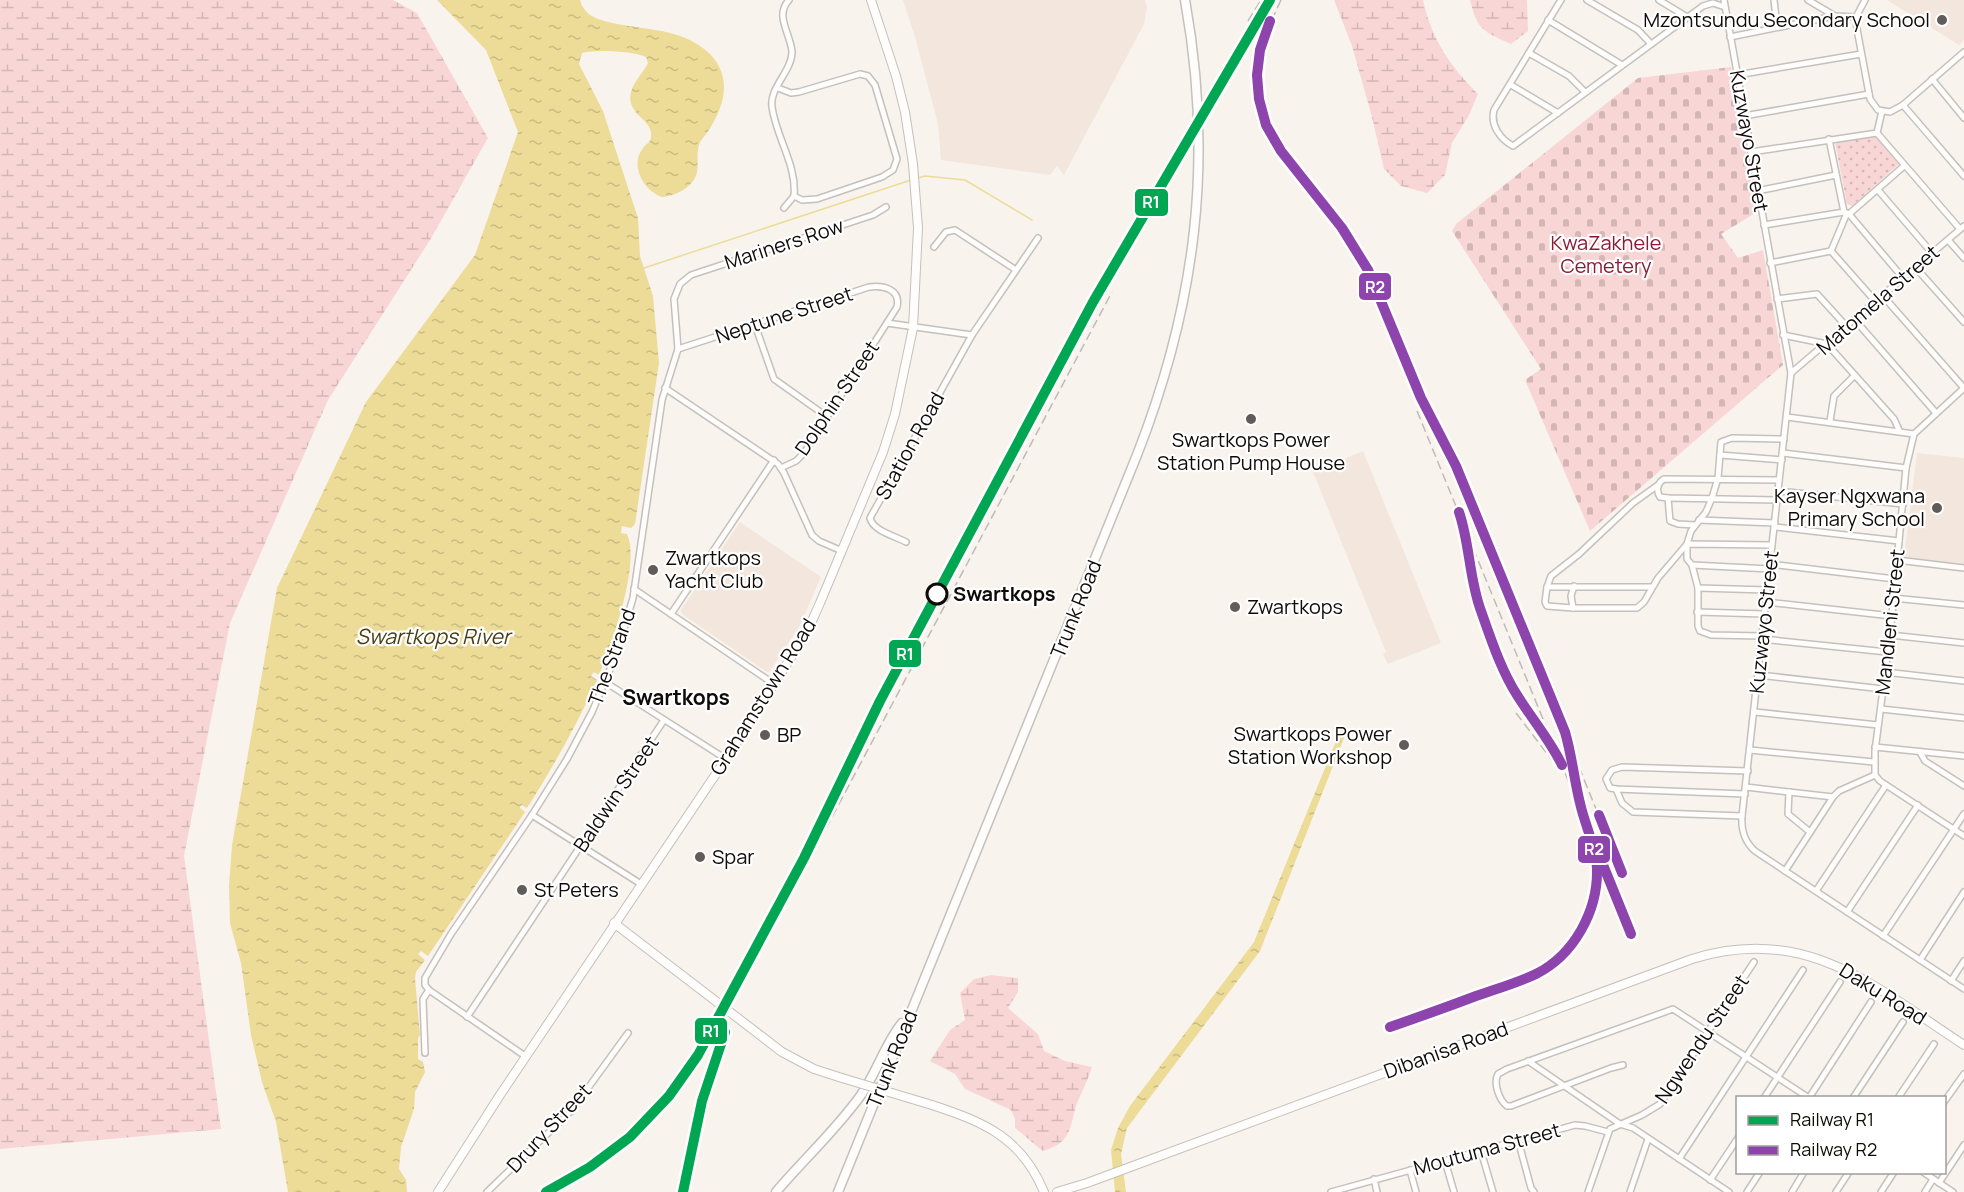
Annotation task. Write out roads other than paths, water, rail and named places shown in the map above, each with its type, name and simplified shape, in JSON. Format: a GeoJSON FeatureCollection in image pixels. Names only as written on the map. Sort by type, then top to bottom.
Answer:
{"type":"FeatureCollection","features":[{"type":"Feature","properties":{"kind":"main road","name":"Grahamstown Road"},"geometry":{"type":"LineString","coordinates":[[438,1192],[525,1056],[726,759],[807,632],[883,452],[895,414],[913,328],[918,245],[913,164],[905,111],[871,0]]}},
{"type":"Feature","properties":{"kind":"main road","name":"Trunk Road"},"geometry":{"type":"LineString","coordinates":[[838,1192],[1137,454],[1153,413],[1173,346],[1186,287],[1196,216],[1198,181],[1199,123],[1194,51],[1185,0]]}},
{"type":"Feature","properties":{"kind":"main road"},"geometry":{"type":"LineString","coordinates":[[614,923],[782,1052],[801,1063],[974,1119],[988,1126],[1023,1156],[1034,1171],[1044,1192]]}},
{"type":"Feature","properties":{"kind":"main road","name":"Daku Road"},"geometry":{"type":"LineString","coordinates":[[1761,949],[1809,955],[1843,968],[1964,1045]]}},
{"type":"Feature","properties":{"kind":"main road","name":"Dibanisa Road"},"geometry":{"type":"LineString","coordinates":[[1062,1191],[1692,959],[1719,951],[1761,949]]}},
{"type":"Feature","properties":{"kind":"main road"},"geometry":{"type":"LineString","coordinates":[[776,1192],[862,1094],[894,1033],[909,1014]]}},
{"type":"Feature","properties":{"kind":"street"},"geometry":{"type":"LineString","coordinates":[[784,208],[794,196],[794,179],[772,107],[772,98],[792,54],[782,15],[789,0]]}},
{"type":"Feature","properties":{"kind":"street"},"geometry":{"type":"LineString","coordinates":[[1561,0],[1494,110],[1492,122],[1512,146],[1687,17],[1708,3],[1724,3]]}},
{"type":"Feature","properties":{"kind":"street"},"geometry":{"type":"LineString","coordinates":[[1587,0],[1638,30],[1651,44]]}},
{"type":"Feature","properties":{"kind":"street"},"geometry":{"type":"LineString","coordinates":[[1659,0],[1687,17]]}},
{"type":"Feature","properties":{"kind":"street"},"geometry":{"type":"LineString","coordinates":[[1773,0],[1777,27]]}},
{"type":"Feature","properties":{"kind":"street"},"geometry":{"type":"LineString","coordinates":[[1808,0],[1835,16]]}},
{"type":"Feature","properties":{"kind":"street"},"geometry":{"type":"LineString","coordinates":[[1865,0],[1856,17],[1861,54],[1869,94],[1874,106],[1882,111],[1890,112],[1903,105],[1963,54]]}},
{"type":"Feature","properties":{"kind":"street","name":"Kuzwayo Street"},"geometry":{"type":"LineString","coordinates":[[1724,3],[1791,374],[1742,816],[1743,833],[1748,845],[1964,989]]}},
{"type":"Feature","properties":{"kind":"street"},"geometry":{"type":"LineString","coordinates":[[1730,36],[1835,16],[1856,17]]}},
{"type":"Feature","properties":{"kind":"street"},"geometry":{"type":"LineString","coordinates":[[1548,20],[1623,65]]}},
{"type":"Feature","properties":{"kind":"street"},"geometry":{"type":"LineString","coordinates":[[1529,53],[1569,76],[1585,92]]}},
{"type":"Feature","properties":{"kind":"street"},"geometry":{"type":"LineString","coordinates":[[1737,75],[1861,54]]}},
{"type":"Feature","properties":{"kind":"street"},"geometry":{"type":"LineString","coordinates":[[778,88],[794,93],[860,74],[868,76],[875,85],[896,153],[896,163],[890,172],[882,177],[817,199],[802,200],[794,196]]}},
{"type":"Feature","properties":{"kind":"street"},"geometry":{"type":"LineString","coordinates":[[1932,79],[1964,117]]}},
{"type":"Feature","properties":{"kind":"street"},"geometry":{"type":"LineString","coordinates":[[1511,85],[1558,113]]}},
{"type":"Feature","properties":{"kind":"street"},"geometry":{"type":"LineString","coordinates":[[1744,116],[1869,94]]}},
{"type":"Feature","properties":{"kind":"street"},"geometry":{"type":"LineString","coordinates":[[1903,105],[1964,176]]}},
{"type":"Feature","properties":{"kind":"street"},"geometry":{"type":"LineString","coordinates":[[1877,133],[1882,111]]}},
{"type":"Feature","properties":{"kind":"street"},"geometry":{"type":"LineString","coordinates":[[1751,152],[1877,133]]}},
{"type":"Feature","properties":{"kind":"street"},"geometry":{"type":"LineString","coordinates":[[1877,133],[1904,166],[1962,227]]}},
{"type":"Feature","properties":{"kind":"street"},"geometry":{"type":"LineString","coordinates":[[1830,139],[1836,175],[1847,213],[1903,278]]}},
{"type":"Feature","properties":{"kind":"street"},"geometry":{"type":"LineString","coordinates":[[1764,225],[1847,213],[1878,190],[1904,166]]}},
{"type":"Feature","properties":{"kind":"street"},"geometry":{"type":"LineString","coordinates":[[1757,191],[1836,175]]}},
{"type":"Feature","properties":{"kind":"street"},"geometry":{"type":"LineString","coordinates":[[1878,190],[1932,253]]}},
{"type":"Feature","properties":{"kind":"street","name":"Mariners Row"},"geometry":{"type":"LineString","coordinates":[[683,281],[691,275],[873,214],[886,207]]}},
{"type":"Feature","properties":{"kind":"street"},"geometry":{"type":"LineString","coordinates":[[1831,251],[1847,213]]}},
{"type":"Feature","properties":{"kind":"street","name":"Matomela Street"},"geometry":{"type":"LineString","coordinates":[[1791,374],[1962,227]]}},
{"type":"Feature","properties":{"kind":"street"},"geometry":{"type":"LineString","coordinates":[[934,247],[946,232],[955,230],[1016,270]]}},
{"type":"Feature","properties":{"kind":"street"},"geometry":{"type":"LineString","coordinates":[[972,335],[1038,238]]}},
{"type":"Feature","properties":{"kind":"street"},"geometry":{"type":"LineString","coordinates":[[1948,240],[1964,258]]}},
{"type":"Feature","properties":{"kind":"street"},"geometry":{"type":"LineString","coordinates":[[1770,262],[1831,251]]}},
{"type":"Feature","properties":{"kind":"street"},"geometry":{"type":"LineString","coordinates":[[1831,251],[1876,302]]}},
{"type":"Feature","properties":{"kind":"street"},"geometry":{"type":"LineString","coordinates":[[1916,268],[1964,322]]}},
{"type":"Feature","properties":{"kind":"street","name":"The Strand"},"geometry":{"type":"LineString","coordinates":[[424,1053],[423,999],[429,990],[424,983],[426,974],[567,759],[605,682],[629,615],[665,388],[678,349],[674,299],[683,281]]}},
{"type":"Feature","properties":{"kind":"street","name":"Neptune Street"},"geometry":{"type":"LineString","coordinates":[[678,349],[869,287],[889,288]]}},
{"type":"Feature","properties":{"kind":"street","name":"Dolphin Street"},"geometry":{"type":"LineString","coordinates":[[781,468],[800,458],[887,323],[898,301],[896,294],[889,288]]}},
{"type":"Feature","properties":{"kind":"street"},"geometry":{"type":"LineString","coordinates":[[1777,299],[1817,294],[1847,327]]}},
{"type":"Feature","properties":{"kind":"street"},"geometry":{"type":"LineString","coordinates":[[1787,417],[1899,430],[1914,434],[1964,388],[1883,296]]}},
{"type":"Feature","properties":{"kind":"street"},"geometry":{"type":"LineString","coordinates":[[1855,320],[1936,413]]}},
{"type":"Feature","properties":{"kind":"street","name":"Dolphin Street"},"geometry":{"type":"LineString","coordinates":[[887,323],[972,335]]}},
{"type":"Feature","properties":{"kind":"street"},"geometry":{"type":"LineString","coordinates":[[755,325],[774,380],[826,416]]}},
{"type":"Feature","properties":{"kind":"street"},"geometry":{"type":"LineString","coordinates":[[1783,334],[1827,344],[1894,419],[1899,430]]}},
{"type":"Feature","properties":{"kind":"street","name":"Station Road"},"geometry":{"type":"LineString","coordinates":[[906,542],[878,529],[871,523],[870,518],[972,335]]}},
{"type":"Feature","properties":{"kind":"street"},"geometry":{"type":"LineString","coordinates":[[1830,421],[1834,396],[1854,376]]}},
{"type":"Feature","properties":{"kind":"street"},"geometry":{"type":"LineString","coordinates":[[665,388],[774,460],[781,468],[812,535],[819,541],[842,551]]}},
{"type":"Feature","properties":{"kind":"street","name":"Mandleni Street"},"geometry":{"type":"LineString","coordinates":[[1875,775],[1875,747],[1890,635],[1906,468],[1914,434]]}},
{"type":"Feature","properties":{"kind":"street"},"geometry":{"type":"LineString","coordinates":[[1779,480],[1718,478],[1664,479],[1634,503],[1579,554],[1554,572],[1549,578],[1547,587],[1547,606],[1637,608],[1644,602],[1651,587],[1687,544],[1697,523],[1706,512],[1718,478],[1721,442],[1727,438],[1784,439]]}},
{"type":"Feature","properties":{"kind":"street"},"geometry":{"type":"LineString","coordinates":[[1720,455],[1782,456],[1906,468]]}},
{"type":"Feature","properties":{"kind":"street"},"geometry":{"type":"LineString","coordinates":[[671,614],[774,460]]}},
{"type":"Feature","properties":{"kind":"street"},"geometry":{"type":"LineString","coordinates":[[1658,485],[1659,496],[1668,498],[1778,500]]}},
{"type":"Feature","properties":{"kind":"street"},"geometry":{"type":"LineString","coordinates":[[1778,491],[1903,504]]}},
{"type":"Feature","properties":{"kind":"street"},"geometry":{"type":"LineString","coordinates":[[1668,498],[1670,521],[1677,524],[1775,525],[1899,541]]}},
{"type":"Feature","properties":{"kind":"street"},"geometry":{"type":"LineString","coordinates":[[1687,544],[1772,545]]}},
{"type":"Feature","properties":{"kind":"street"},"geometry":{"type":"LineString","coordinates":[[1687,544],[1687,559],[1692,565],[1698,588],[1698,626],[1704,634],[1887,652]]}},
{"type":"Feature","properties":{"kind":"street"},"geometry":{"type":"LineString","coordinates":[[1897,560],[1964,568]]}},
{"type":"Feature","properties":{"kind":"street"},"geometry":{"type":"LineString","coordinates":[[1692,565],[1770,567],[1894,579]]}},
{"type":"Feature","properties":{"kind":"street"},"geometry":{"type":"LineString","coordinates":[[1573,608],[1571,600],[1574,586]]}},
{"type":"Feature","properties":{"kind":"street"},"geometry":{"type":"LineString","coordinates":[[1547,587],[1651,587]]}},
{"type":"Feature","properties":{"kind":"street"},"geometry":{"type":"LineString","coordinates":[[1698,588],[1767,590]]}},
{"type":"Feature","properties":{"kind":"street"},"geometry":{"type":"LineString","coordinates":[[634,589],[774,684]]}},
{"type":"Feature","properties":{"kind":"street"},"geometry":{"type":"LineString","coordinates":[[1893,598],[1964,605]]}},
{"type":"Feature","properties":{"kind":"street"},"geometry":{"type":"LineString","coordinates":[[1766,602],[1892,616]]}},
{"type":"Feature","properties":{"kind":"street"},"geometry":{"type":"LineString","coordinates":[[1697,612],[1765,614]]}},
{"type":"Feature","properties":{"kind":"street"},"geometry":{"type":"LineString","coordinates":[[1890,635],[1964,643]]}},
{"type":"Feature","properties":{"kind":"street"},"geometry":{"type":"LineString","coordinates":[[1885,672],[1964,681]]}},
{"type":"Feature","properties":{"kind":"street"},"geometry":{"type":"LineString","coordinates":[[1759,675],[1883,689]]}},
{"type":"Feature","properties":{"kind":"street"},"geometry":{"type":"LineString","coordinates":[[605,682],[726,759]]}},
{"type":"Feature","properties":{"kind":"street"},"geometry":{"type":"LineString","coordinates":[[1881,709],[1964,718]]}},
{"type":"Feature","properties":{"kind":"street"},"geometry":{"type":"LineString","coordinates":[[1755,712],[1878,726]]}},
{"type":"Feature","properties":{"kind":"street","name":"Baldwin Street"},"geometry":{"type":"LineString","coordinates":[[467,1017],[664,720]]}},
{"type":"Feature","properties":{"kind":"street"},"geometry":{"type":"LineString","coordinates":[[1875,747],[1964,756]]}},
{"type":"Feature","properties":{"kind":"street"},"geometry":{"type":"LineString","coordinates":[[1750,750],[1874,762]]}},
{"type":"Feature","properties":{"kind":"street"},"geometry":{"type":"LineString","coordinates":[[1920,752],[1924,761],[1964,786]]}},
{"type":"Feature","properties":{"kind":"street"},"geometry":{"type":"LineString","coordinates":[[1745,794],[1616,789],[1610,788],[1606,779],[1612,770],[1619,767],[1748,771]]}},
{"type":"Feature","properties":{"kind":"street"},"geometry":{"type":"LineString","coordinates":[[1785,871],[1833,797],[1839,791],[1875,775],[1886,785],[1964,836]]}},
{"type":"Feature","properties":{"kind":"street"},"geometry":{"type":"LineString","coordinates":[[1816,891],[1886,785]]}},
{"type":"Feature","properties":{"kind":"street"},"geometry":{"type":"LineString","coordinates":[[1746,787],[1833,797]]}},
{"type":"Feature","properties":{"kind":"street"},"geometry":{"type":"LineString","coordinates":[[1616,789],[1622,803],[1633,812],[1742,816]]}},
{"type":"Feature","properties":{"kind":"street"},"geometry":{"type":"LineString","coordinates":[[1789,792],[1788,814],[1810,832]]}},
{"type":"Feature","properties":{"kind":"street"},"geometry":{"type":"LineString","coordinates":[[1847,912],[1917,805]]}},
{"type":"Feature","properties":{"kind":"street"},"geometry":{"type":"LineString","coordinates":[[1883,936],[1964,814]]}},
{"type":"Feature","properties":{"kind":"street"},"geometry":{"type":"LineString","coordinates":[[532,815],[641,884]]}},
{"type":"Feature","properties":{"kind":"street"},"geometry":{"type":"LineString","coordinates":[[1920,960],[1964,892]]}},
{"type":"Feature","properties":{"kind":"street"},"geometry":{"type":"LineString","coordinates":[[1951,981],[1964,961]]}},
{"type":"Feature","properties":{"kind":"street","name":"Ngwendu Street"},"geometry":{"type":"LineString","coordinates":[[1608,1132],[1660,1104],[1754,962]]}},
{"type":"Feature","properties":{"kind":"street"},"geometry":{"type":"LineString","coordinates":[[1679,1159],[1803,970]]}},
{"type":"Feature","properties":{"kind":"street"},"geometry":{"type":"LineString","coordinates":[[1765,1096],[1840,982]]}},
{"type":"Feature","properties":{"kind":"street"},"geometry":{"type":"LineString","coordinates":[[429,990],[525,1056]]}},
{"type":"Feature","properties":{"kind":"street"},"geometry":{"type":"LineString","coordinates":[[1810,1096],[1871,1002]]}},
{"type":"Feature","properties":{"kind":"street"},"geometry":{"type":"LineString","coordinates":[[1623,1065],[1511,1106],[1504,1105],[1496,1083],[1496,1077],[1501,1071],[1673,1009],[1808,1096]]}},
{"type":"Feature","properties":{"kind":"street"},"geometry":{"type":"LineString","coordinates":[[1854,1096],[1903,1022]]}},
{"type":"Feature","properties":{"kind":"street","name":"Drury Street"},"geometry":{"type":"LineString","coordinates":[[487,1192],[572,1110],[628,1033]]}},
{"type":"Feature","properties":{"kind":"street"},"geometry":{"type":"LineString","coordinates":[[1899,1096],[1934,1044]]}},
{"type":"Feature","properties":{"kind":"street"},"geometry":{"type":"LineString","coordinates":[[1528,1061],[1620,1124],[1633,1128],[1729,1192]]}},
{"type":"Feature","properties":{"kind":"street"},"geometry":{"type":"LineString","coordinates":[[1946,1099],[1964,1074]]}},
{"type":"Feature","properties":{"kind":"street","name":"Moutuma Street"},"geometry":{"type":"LineString","coordinates":[[1331,1192],[1575,1125],[1608,1132]]}},
{"type":"Feature","properties":{"kind":"street"},"geometry":{"type":"LineString","coordinates":[[1588,1192],[1608,1132]]}},
{"type":"Feature","properties":{"kind":"street"},"geometry":{"type":"LineString","coordinates":[[1630,1192],[1648,1139]]}},
{"type":"Feature","properties":{"kind":"street"},"geometry":{"type":"LineString","coordinates":[[1518,1140],[1534,1192]]}},
{"type":"Feature","properties":{"kind":"street"},"geometry":{"type":"LineString","coordinates":[[1710,1180],[1736,1140]]}},
{"type":"Feature","properties":{"kind":"street"},"geometry":{"type":"LineString","coordinates":[[1946,1172],[1964,1145]]}},
{"type":"Feature","properties":{"kind":"street"},"geometry":{"type":"LineString","coordinates":[[1481,1151],[1493,1192]]}},
{"type":"Feature","properties":{"kind":"street"},"geometry":{"type":"LineString","coordinates":[[1445,1161],[1454,1192]]}},
{"type":"Feature","properties":{"kind":"street"},"geometry":{"type":"LineString","coordinates":[[1410,1170],[1416,1192]]}},
{"type":"Feature","properties":{"kind":"street"},"geometry":{"type":"LineString","coordinates":[[1747,1192],[1759,1174]]}},
{"type":"Feature","properties":{"kind":"street"},"geometry":{"type":"LineString","coordinates":[[1792,1192],[1803,1174]]}},
{"type":"Feature","properties":{"kind":"street"},"geometry":{"type":"LineString","coordinates":[[1836,1192],[1848,1174]]}},
{"type":"Feature","properties":{"kind":"street"},"geometry":{"type":"LineString","coordinates":[[1881,1192],[1893,1174]]}},
{"type":"Feature","properties":{"kind":"street"},"geometry":{"type":"LineString","coordinates":[[1925,1174],[1953,1192]]}},
{"type":"Feature","properties":{"kind":"street"},"geometry":{"type":"LineString","coordinates":[[1939,1183],[1945,1174]]}},
{"type":"Feature","properties":{"kind":"street"},"geometry":{"type":"LineString","coordinates":[[1374,1179],[1377,1192]]}},
{"type":"Feature","properties":{"kind":"street"},"geometry":{"type":"LineString","coordinates":[[1924,1192],[1933,1179]]}},
{"type":"Feature","properties":{"kind":"water","name":"Swartkops River"},"geometry":{"type":"Polygon","coordinates":[[[437,0],[580,0],[587,12],[598,19],[671,33],[698,44],[717,63],[722,73],[724,92],[719,111],[699,145],[698,169],[695,177],[684,190],[662,197],[649,189],[640,177],[639,155],[650,141],[651,131],[635,112],[630,100],[632,88],[648,63],[646,57],[615,51],[582,53],[579,64],[603,111],[638,218],[640,256],[653,296],[659,363],[635,524],[631,528],[622,526],[621,533],[627,534],[630,547],[630,564],[623,604],[599,675],[594,672],[591,676],[597,680],[555,761],[527,808],[521,805],[520,808],[525,812],[428,956],[421,951],[418,954],[425,960],[416,972],[415,978],[420,1035],[418,1059],[423,1062],[425,1072],[415,1092],[414,1109],[401,1147],[399,1169],[406,1180],[407,1192],[288,1192],[276,1122],[262,1082],[251,1035],[241,963],[230,923],[229,886],[232,845],[277,588],[366,402],[475,255],[518,132],[486,50],[437,0]]]}},
{"type":"Feature","properties":{"kind":"water"},"geometry":{"type":"Polygon","coordinates":[[[1343,724],[1346,733],[1260,951],[1127,1128],[1121,1154],[1126,1192],[1115,1192],[1111,1150],[1118,1128],[1130,1106],[1254,942],[1343,724]]]}},
{"type":"Feature","properties":{"kind":"waterway"},"geometry":{"type":"LineString","coordinates":[[918,178],[925,176],[965,180],[1032,220]]}},
{"type":"Feature","properties":{"kind":"waterway"},"geometry":{"type":"LineString","coordinates":[[644,268],[911,180]]}},
{"type":"Feature","properties":{"kind":"railway"},"geometry":{"type":"LineString","coordinates":[[1248,21],[1261,0]]}},
{"type":"Feature","properties":{"kind":"railway"},"geometry":{"type":"LineString","coordinates":[[1281,0],[1265,35],[1257,65],[1259,99],[1266,125],[1281,151],[1342,228],[1368,270],[1421,398],[1456,466],[1565,732],[1597,869],[1596,885],[1588,916],[1572,944],[1550,966],[1521,980],[1390,1027]]}},
{"type":"Feature","properties":{"kind":"railway"},"geometry":{"type":"LineString","coordinates":[[1182,158],[1193,135]]}},
{"type":"Feature","properties":{"kind":"railway"},"geometry":{"type":"LineString","coordinates":[[791,886],[816,847],[1112,292]]}},
{"type":"Feature","properties":{"kind":"railway"},"geometry":{"type":"LineString","coordinates":[[1417,411],[1572,790]]}},
{"type":"Feature","properties":{"kind":"railway"},"geometry":{"type":"LineString","coordinates":[[1468,547],[1475,593],[1481,611],[1513,688],[1542,732]]}},
{"type":"Feature","properties":{"kind":"railway"},"geometry":{"type":"LineString","coordinates":[[1516,713],[1558,768]]}},
{"type":"Feature","properties":{"kind":"railway"},"geometry":{"type":"LineString","coordinates":[[1579,767],[1622,873]]}},
{"type":"Feature","properties":{"kind":"railway"},"geometry":{"type":"LineString","coordinates":[[1599,857],[1631,934]]}},
{"type":"Feature","properties":{"kind":"railway"},"geometry":{"type":"LineString","coordinates":[[748,964],[764,925]]}},
{"type":"Feature","properties":{"kind":"rail line","name":"R1"},"geometry":{"type":"LineString","coordinates":[[546,1192],[590,1167],[630,1137],[669,1096],[698,1055],[804,858],[880,701],[1093,302],[1270,0]]}},
{"type":"Feature","properties":{"kind":"rail line","name":"R2"},"geometry":{"type":"LineString","coordinates":[[1270,21],[1260,50],[1257,75],[1259,99],[1266,125],[1281,151],[1342,228],[1368,270],[1421,398],[1456,466],[1565,732],[1597,869],[1596,885],[1588,916],[1572,944],[1550,966],[1521,980],[1390,1027]]}},
{"type":"Feature","properties":{"kind":"rail line","name":"R2"},"geometry":{"type":"LineString","coordinates":[[1459,512],[1477,599],[1497,654],[1511,685],[1562,765]]}},
{"type":"Feature","properties":{"kind":"rail line","name":"R2"},"geometry":{"type":"LineString","coordinates":[[1599,815],[1622,873]]}},
{"type":"Feature","properties":{"kind":"rail line","name":"R2"},"geometry":{"type":"LineString","coordinates":[[1601,860],[1631,934]]}},
{"type":"Feature","properties":{"kind":"rail line","name":"R1"},"geometry":{"type":"LineString","coordinates":[[683,1192],[702,1101],[725,1032]]}},
{"type":"Feature","properties":{"kind":"place","name":"Mzontsundu Secondary School"},"geometry":{"type":"Point","coordinates":[1942,20]}},
{"type":"Feature","properties":{"kind":"place","name":"Swartkops Power Station Pump House"},"geometry":{"type":"Point","coordinates":[1251,419]}},
{"type":"Feature","properties":{"kind":"place","name":"Kayser Ngxwana Primary School"},"geometry":{"type":"Point","coordinates":[1937,508]}},
{"type":"Feature","properties":{"kind":"place","name":"Zwartkops Yacht Club"},"geometry":{"type":"Point","coordinates":[653,570]}},
{"type":"Feature","properties":{"kind":"place","name":"Swartkops"},"geometry":{"type":"Point","coordinates":[937,594]}},
{"type":"Feature","properties":{"kind":"place","name":"Zwartkops"},"geometry":{"type":"Point","coordinates":[1235,607]}},
{"type":"Feature","properties":{"kind":"place","name":"BP"},"geometry":{"type":"Point","coordinates":[765,735]}},
{"type":"Feature","properties":{"kind":"place","name":"Swartkops Power Station Workshop"},"geometry":{"type":"Point","coordinates":[1404,745]}},
{"type":"Feature","properties":{"kind":"place","name":"Spar"},"geometry":{"type":"Point","coordinates":[700,857]}},
{"type":"Feature","properties":{"kind":"place","name":"St Peters"},"geometry":{"type":"Point","coordinates":[522,890]}},
{"type":"Feature","properties":{"kind":"district","name":"Swartkops"},"geometry":{"type":"Point","coordinates":[676,698]}},
{"type":"Feature","properties":{"kind":"park label","name":"KwaZakhele Cemetery"},"geometry":{"type":"Point","coordinates":[1606,254]}}]}
